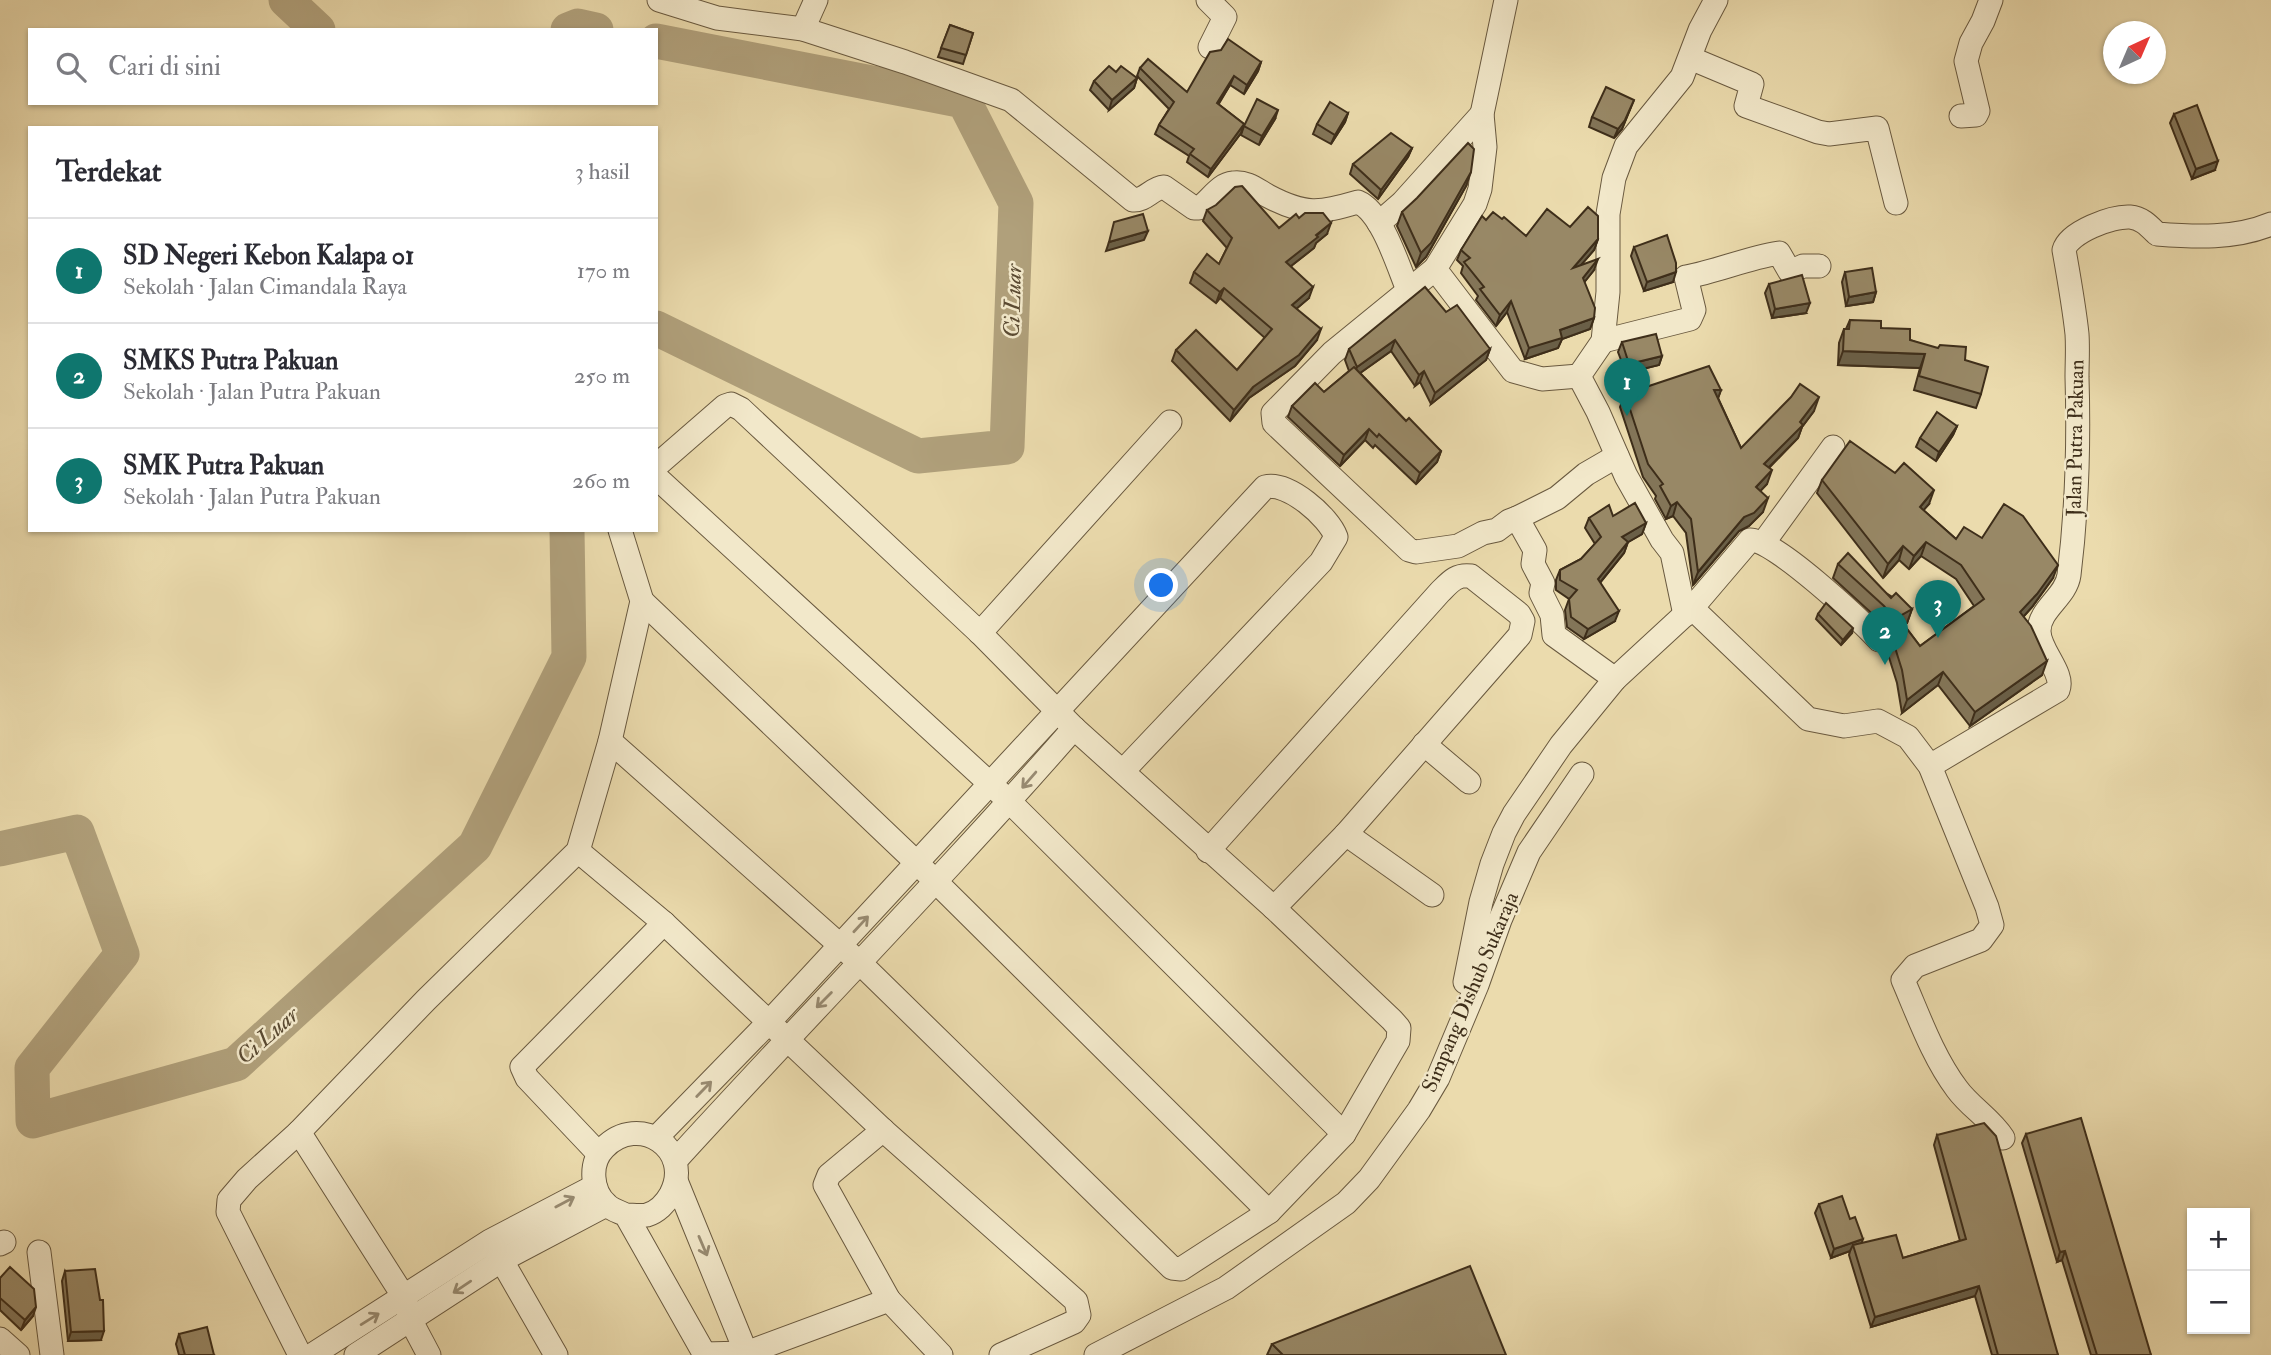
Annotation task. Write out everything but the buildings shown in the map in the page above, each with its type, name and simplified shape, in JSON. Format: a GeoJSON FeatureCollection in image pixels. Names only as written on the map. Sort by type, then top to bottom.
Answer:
{"type":"FeatureCollection","features":[{"type":"Feature","properties":{"kind":"street"},"geometry":{"type":"LineString","coordinates":[[659,0],[717,18],[803,29],[1011,100],[1133,200],[1139,200],[1157,188],[1164,187],[1194,208],[1199,208],[1225,186],[1242,183],[1299,209],[1329,211],[1358,202],[1368,208],[1379,223],[1408,290]]}},
{"type":"Feature","properties":{"kind":"street"},"geometry":{"type":"LineString","coordinates":[[803,29],[816,0]]}},
{"type":"Feature","properties":{"kind":"street"},"geometry":{"type":"LineString","coordinates":[[1208,0],[1225,17],[1210,47]]}},
{"type":"Feature","properties":{"kind":"street"},"geometry":{"type":"LineString","coordinates":[[1506,0],[1482,114],[1484,169],[1475,204],[1435,269],[1332,353],[1273,414],[1275,423],[1409,550],[1416,552],[1458,546],[1483,533],[1497,530],[1509,521],[1557,498],[1586,474],[1617,456]]}},
{"type":"Feature","properties":{"kind":"street"},"geometry":{"type":"LineString","coordinates":[[1579,376],[1603,341],[1608,292],[1608,214],[1614,178],[1626,146],[1682,78],[1716,0]]}},
{"type":"Feature","properties":{"kind":"street"},"geometry":{"type":"LineString","coordinates":[[1961,116],[1976,115],[1978,111],[1966,61],[1971,43],[1991,0]]}},
{"type":"Feature","properties":{"kind":"street"},"geometry":{"type":"LineString","coordinates":[[1689,58],[1752,84],[1746,106],[1810,130],[1829,134],[1877,128],[1896,203]]}},
{"type":"Feature","properties":{"kind":"street"},"geometry":{"type":"LineString","coordinates":[[1379,223],[1402,203],[1482,114]]}},
{"type":"Feature","properties":{"kind":"street","name":"Jalan Putra Pakuan"},"geometry":{"type":"LineString","coordinates":[[1930,766],[2058,690],[2060,686],[2060,678],[2045,652],[2039,629],[2044,615],[2068,585],[2073,537],[2079,438],[2077,336],[2064,250],[2066,242],[2092,226],[2130,217],[2146,222],[2157,234],[2192,237],[2255,230],[2271,224]]}},
{"type":"Feature","properties":{"kind":"street"},"geometry":{"type":"LineString","coordinates":[[1603,341],[1690,319],[1694,310],[1686,277],[1707,274],[1757,256],[1779,253],[1790,272],[1803,266],[1819,266]]}},
{"type":"Feature","properties":{"kind":"street"},"geometry":{"type":"LineString","coordinates":[[1435,269],[1513,371],[1542,379],[1579,376]]}},
{"type":"Feature","properties":{"kind":"street"},"geometry":{"type":"LineString","coordinates":[[1579,376],[1626,476],[1672,553],[1688,611],[1808,719],[1844,726],[1878,721],[1908,737],[1930,766],[1992,925],[1981,940],[1915,966],[1903,980],[1943,1069],[1960,1093],[2003,1138]]}},
{"type":"Feature","properties":{"kind":"street"},"geometry":{"type":"LineString","coordinates":[[610,741],[860,963],[1168,1266],[1181,1269],[1269,1212],[1344,1134],[1398,1041],[1399,1028],[1275,908],[1074,728],[980,633],[736,406],[725,406],[658,464]]}},
{"type":"Feature","properties":{"kind":"street"},"geometry":{"type":"LineString","coordinates":[[980,633],[1170,422]]}},
{"type":"Feature","properties":{"kind":"street"},"geometry":{"type":"LineString","coordinates":[[1763,542],[1833,447]]}},
{"type":"Feature","properties":{"kind":"street"},"geometry":{"type":"LineString","coordinates":[[658,479],[1010,802],[1344,1134]]}},
{"type":"Feature","properties":{"kind":"street"},"geometry":{"type":"LineString","coordinates":[[656,1138],[840,946],[1265,487],[1274,486],[1314,506],[1336,533],[1335,542],[1328,552],[1123,771]]}},
{"type":"Feature","properties":{"kind":"street"},"geometry":{"type":"LineString","coordinates":[[1517,518],[1535,550],[1533,564],[1543,583],[1541,593],[1552,615],[1554,635],[1615,679]]}},
{"type":"Feature","properties":{"kind":"street"},"geometry":{"type":"LineString","coordinates":[[621,532],[642,601],[917,863],[1269,1212]]}},
{"type":"Feature","properties":{"kind":"street"},"geometry":{"type":"LineString","coordinates":[[1461,1024],[1463,993],[1482,902],[1504,833],[1561,746],[1615,679],[1688,611],[1747,542],[1763,542],[1839,601],[1879,640]]}},
{"type":"Feature","properties":{"kind":"street"},"geometry":{"type":"LineString","coordinates":[[1208,850],[1456,577],[1471,576],[1519,614],[1523,621],[1520,635],[1346,834],[1275,908]]}},
{"type":"Feature","properties":{"kind":"street"},"geometry":{"type":"LineString","coordinates":[[300,1355],[228,1212],[229,1200],[247,1179],[299,1132],[426,1000],[578,851],[610,741],[642,601]]}},
{"type":"Feature","properties":{"kind":"street"},"geometry":{"type":"LineString","coordinates":[[312,1355],[404,1297],[496,1251],[609,1202],[648,1215],[666,1203],[676,1172],[787,1037],[1010,802],[1074,728]]}},
{"type":"Feature","properties":{"kind":"street"},"geometry":{"type":"LineString","coordinates":[[1424,744],[1469,782]]}},
{"type":"Feature","properties":{"kind":"street","name":"Simpang Dishub Sukaraja"},"geometry":{"type":"LineString","coordinates":[[1096,1355],[1226,1288],[1346,1203],[1369,1179],[1419,1110],[1438,1078],[1529,852],[1582,774]]}},
{"type":"Feature","properties":{"kind":"street"},"geometry":{"type":"LineString","coordinates":[[1346,834],[1432,895]]}},
{"type":"Feature","properties":{"kind":"street"},"geometry":{"type":"LineString","coordinates":[[578,851],[664,923],[883,1130],[1076,1301],[1079,1315],[1074,1322],[1001,1355]]}},
{"type":"Feature","properties":{"kind":"street"},"geometry":{"type":"LineString","coordinates":[[598,1153],[527,1078],[522,1071],[523,1067],[664,923]]}},
{"type":"Feature","properties":{"kind":"street"},"geometry":{"type":"LineString","coordinates":[[883,1130],[829,1175],[825,1185],[889,1300],[941,1355]]}},
{"type":"Feature","properties":{"kind":"street"},"geometry":{"type":"LineString","coordinates":[[299,1132],[404,1297],[411,1321],[429,1355]]}},
{"type":"Feature","properties":{"kind":"street"},"geometry":{"type":"LineString","coordinates":[[747,1354],[668,1148],[656,1138],[635,1132],[614,1138],[598,1153],[593,1170],[609,1202],[705,1354],[747,1354],[889,1300]]}},
{"type":"Feature","properties":{"kind":"street"},"geometry":{"type":"LineString","coordinates":[[39,1251],[52,1355]]}},
{"type":"Feature","properties":{"kind":"street"},"geometry":{"type":"LineString","coordinates":[[356,1355],[411,1321],[496,1251]]}},
{"type":"Feature","properties":{"kind":"street"},"geometry":{"type":"LineString","coordinates":[[496,1251],[556,1355]]}},
{"type":"Feature","properties":{"kind":"street"},"geometry":{"type":"LineString","coordinates":[[0,1339],[18,1355]]}},
{"type":"Feature","properties":{"kind":"waterway","name":"Ci Luar"},"geometry":{"type":"LineString","coordinates":[[286,0],[316,28]]}},
{"type":"Feature","properties":{"kind":"waterway","name":"Ci Luar"},"geometry":{"type":"LineString","coordinates":[[573,28],[587,28]]}},
{"type":"Feature","properties":{"kind":"waterway","name":"Ci Luar"},"geometry":{"type":"LineString","coordinates":[[658,41],[964,101],[1016,203],[1007,447],[918,456],[658,329]]}},
{"type":"Feature","properties":{"kind":"waterway","name":"Ci Luar"},"geometry":{"type":"LineString","coordinates":[[0,849],[77,832],[122,954],[32,1068],[33,1121],[236,1064],[475,846],[569,657],[567,532]]}},
{"type":"Feature","properties":{"kind":"place","name":"SD Negeri Kebon Kalapa 01"},"geometry":{"type":"Point","coordinates":[1627,416]}},
{"type":"Feature","properties":{"kind":"place","name":"SMK Putra Pakuan"},"geometry":{"type":"Point","coordinates":[1938,638]}},
{"type":"Feature","properties":{"kind":"place","name":"SMKS Putra Pakuan"},"geometry":{"type":"Point","coordinates":[1885,665]}}]}
